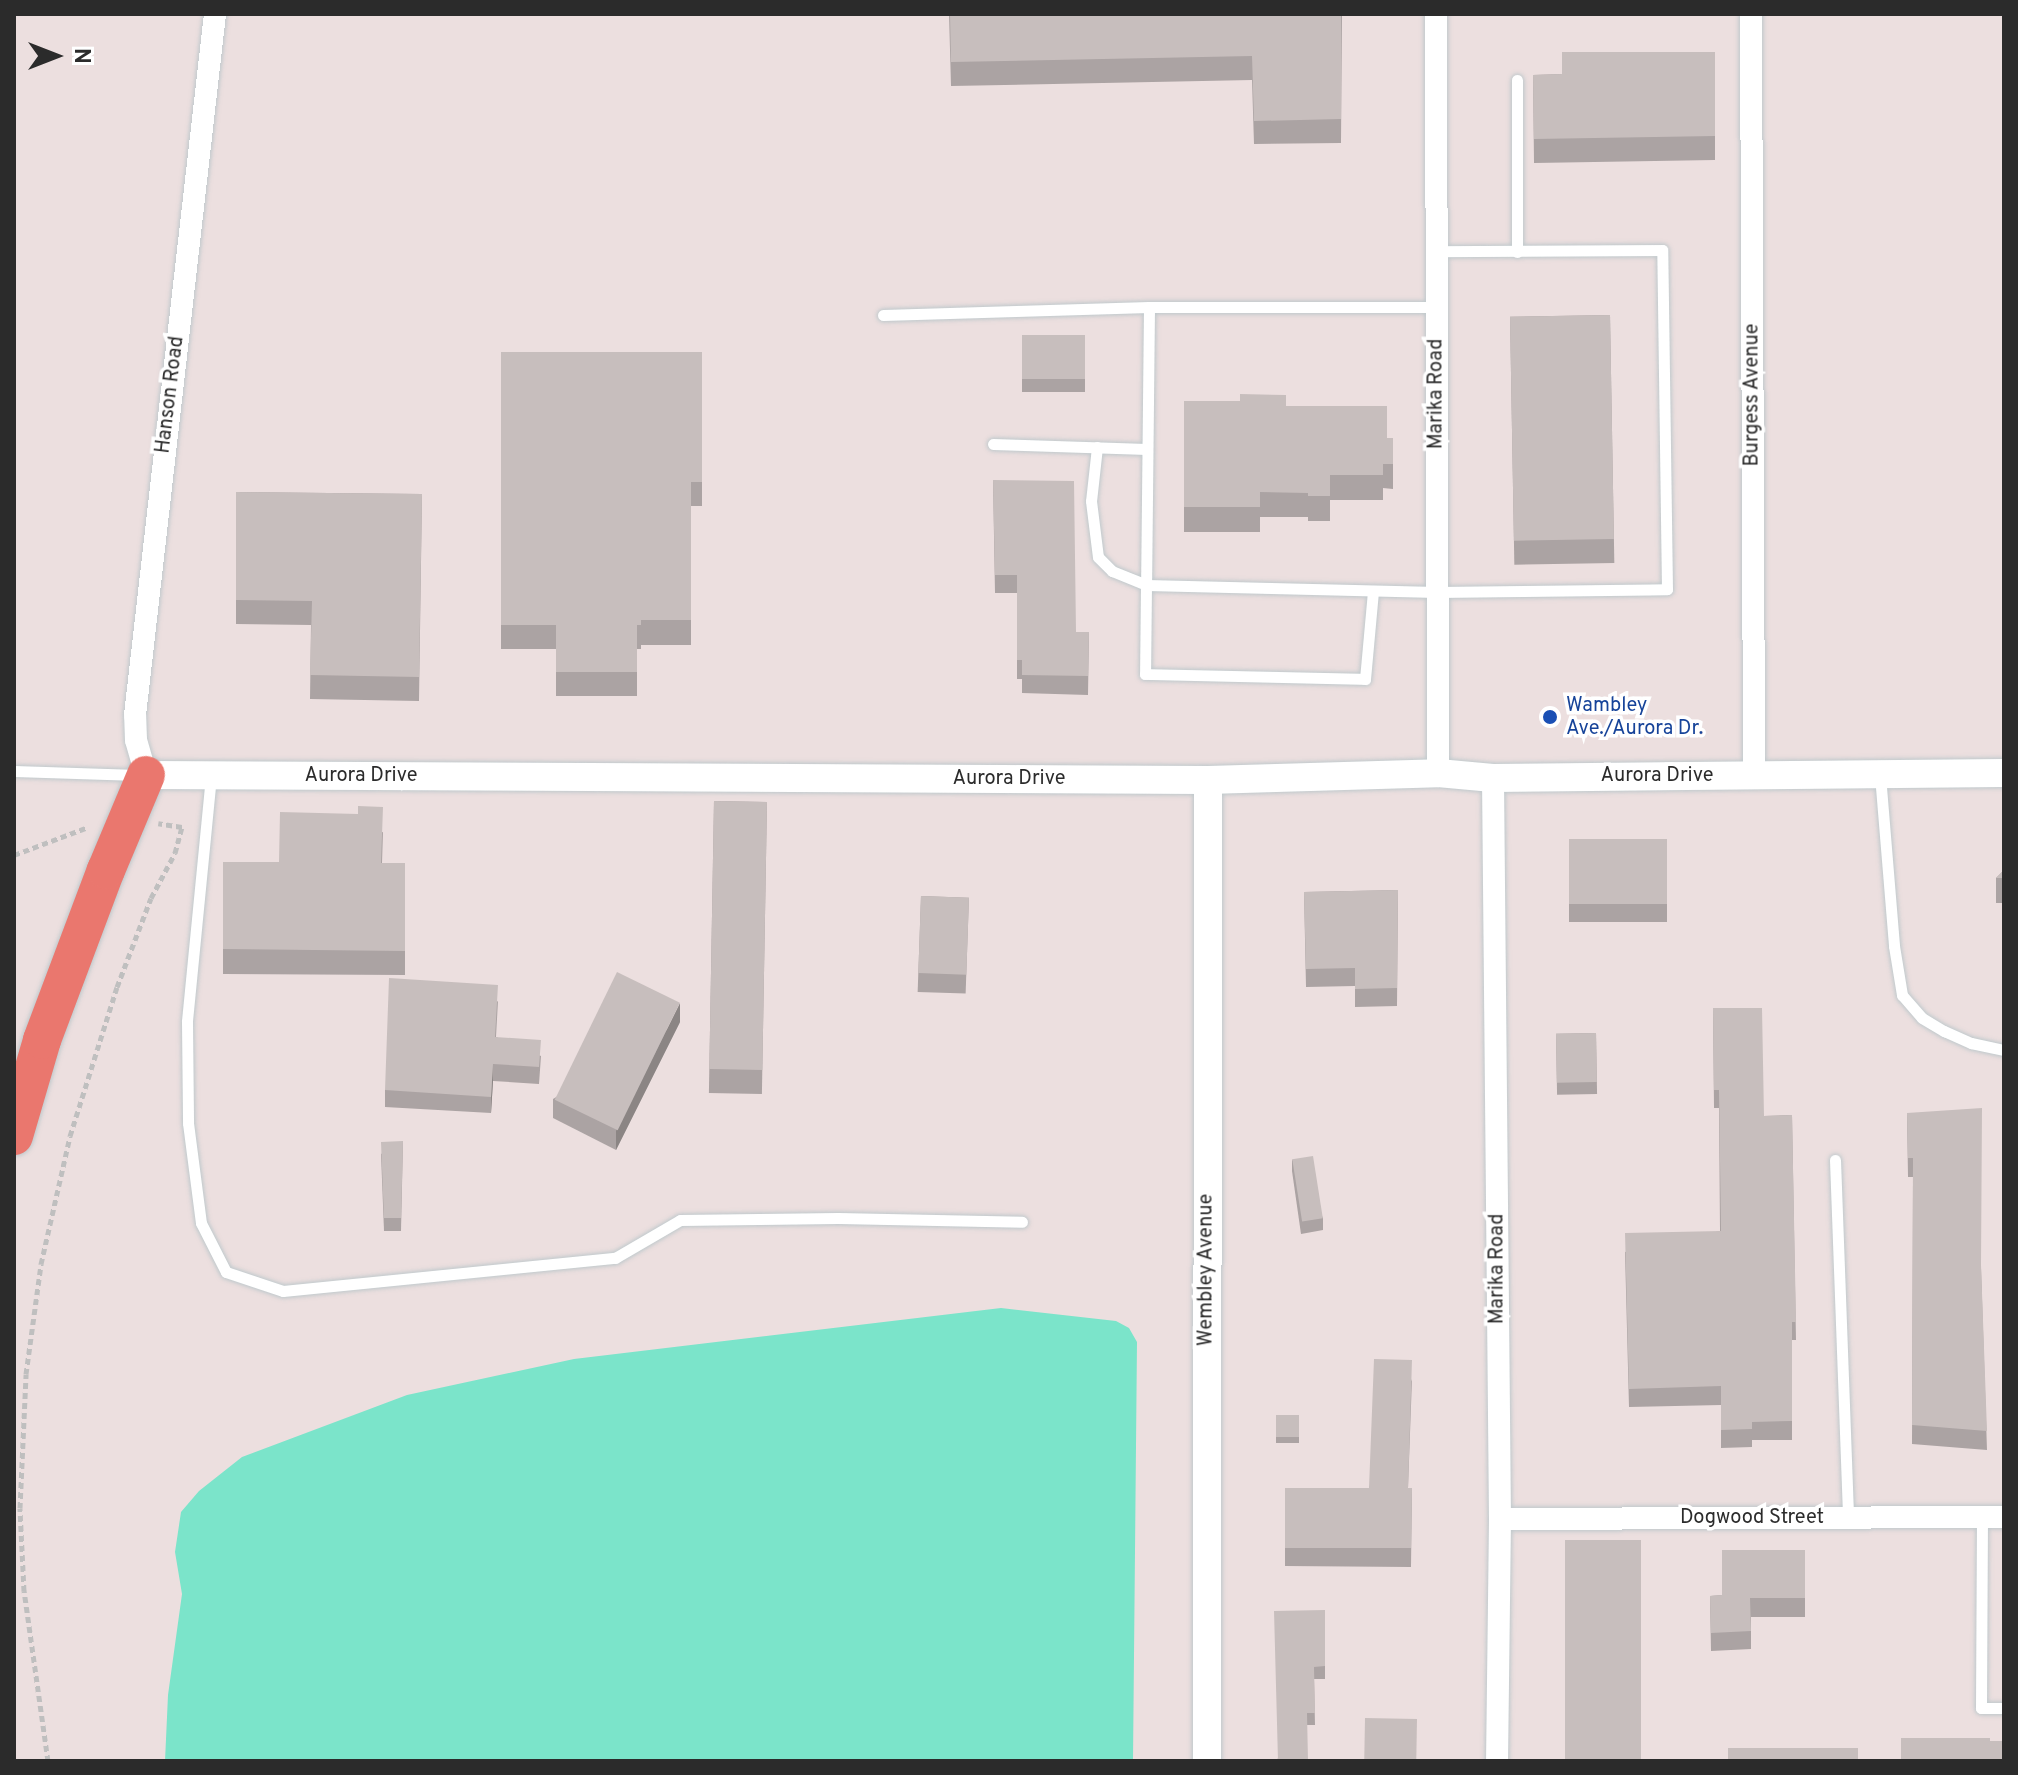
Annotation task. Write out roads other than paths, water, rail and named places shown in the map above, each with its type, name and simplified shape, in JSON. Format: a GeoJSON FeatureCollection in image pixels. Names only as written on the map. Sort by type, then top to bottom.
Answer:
{"type":"FeatureCollection","features":[{"type":"Feature","properties":{"kind":"highway"},"geometry":{"type":"LineString","coordinates":[[14,1136],[47,1026],[146,775]]}},
{"type":"Feature","properties":{"kind":"street","name":"Hanson Road"},"geometry":{"type":"LineString","coordinates":[[146,775],[136,740],[135,715],[215,14]]}},
{"type":"Feature","properties":{"kind":"street","name":"Marika Road"},"geometry":{"type":"LineString","coordinates":[[1436,14],[1438,773]]}},
{"type":"Feature","properties":{"kind":"street","name":"Burgess Avenue"},"geometry":{"type":"LineString","coordinates":[[1751,14],[1754,776]]}},
{"type":"Feature","properties":{"kind":"street","name":"Aurora Drive"},"geometry":{"type":"LineString","coordinates":[[146,775],[1208,780],[1438,773],[1493,778],[2004,773]]}},
{"type":"Feature","properties":{"kind":"street","name":"Marika Road"},"geometry":{"type":"LineString","coordinates":[[1493,778],[1500,1519],[1497,1761]]}},
{"type":"Feature","properties":{"kind":"street","name":"Wembley Avenue"},"geometry":{"type":"LineString","coordinates":[[1207,1761],[1208,780]]}},
{"type":"Feature","properties":{"kind":"street","name":"Dogwood Street"},"geometry":{"type":"LineString","coordinates":[[1500,1519],[1993,1517]]}},
{"type":"Feature","properties":{"kind":"lane"},"geometry":{"type":"LineString","coordinates":[[1517,80],[1517,252]]}},
{"type":"Feature","properties":{"kind":"lane"},"geometry":{"type":"LineString","coordinates":[[1097,447],[1091,501],[1098,557],[1112,571],[1146,585],[1437,592],[1667,589],[1662,250],[1436,251]]}},
{"type":"Feature","properties":{"kind":"lane"},"geometry":{"type":"LineString","coordinates":[[883,315],[1149,307],[1436,307]]}},
{"type":"Feature","properties":{"kind":"lane"},"geometry":{"type":"LineString","coordinates":[[1149,307],[1145,674],[1365,679],[1373,591]]}},
{"type":"Feature","properties":{"kind":"lane"},"geometry":{"type":"LineString","coordinates":[[993,444],[1147,449]]}},
{"type":"Feature","properties":{"kind":"lane","name":"Aurora Drive"},"geometry":{"type":"LineString","coordinates":[[14,771],[146,775]]}},
{"type":"Feature","properties":{"kind":"lane"},"geometry":{"type":"LineString","coordinates":[[1880,774],[1894,946],[1902,995],[1922,1018],[1944,1031],[1971,1043],[2004,1050]]}},
{"type":"Feature","properties":{"kind":"lane"},"geometry":{"type":"LineString","coordinates":[[211,775],[187,1022],[188,1123],[201,1223],[226,1272],[283,1291],[615,1258],[680,1220],[838,1218],[1022,1222]]}},
{"type":"Feature","properties":{"kind":"lane"},"geometry":{"type":"LineString","coordinates":[[1835,1160],[1848,1517]]}},
{"type":"Feature","properties":{"kind":"lane"},"geometry":{"type":"LineString","coordinates":[[1993,1517],[1981,1708],[2004,1708]]}},
{"type":"Feature","properties":{"kind":"place","name":"Wambley Ave./Aurora Dr."},"geometry":{"type":"Point","coordinates":[1550,717]}}]}
